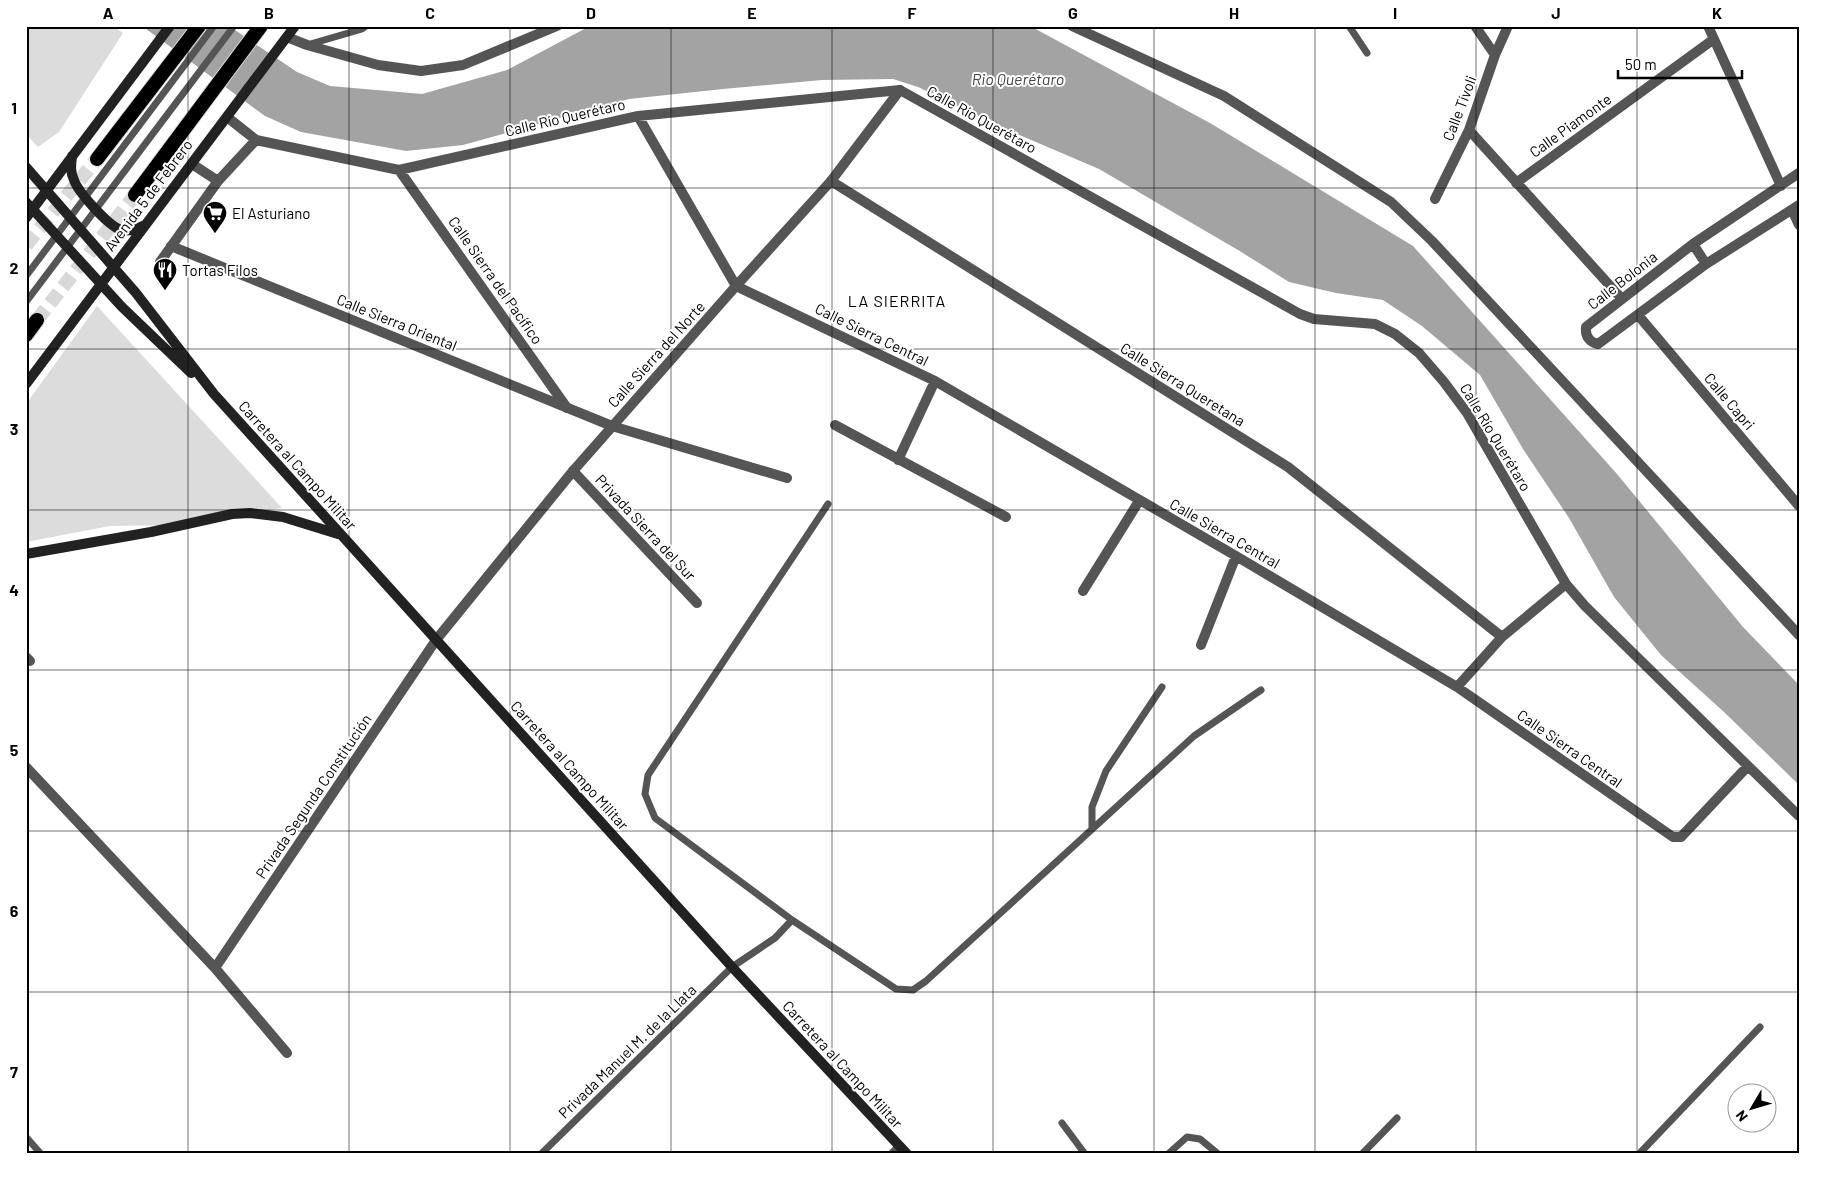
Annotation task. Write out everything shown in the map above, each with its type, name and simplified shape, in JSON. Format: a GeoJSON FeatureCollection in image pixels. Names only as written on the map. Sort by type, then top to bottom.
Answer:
{"type":"FeatureCollection","features":[{"type":"Feature","properties":{"kind":"highway"},"geometry":{"type":"LineString","coordinates":[[97,159],[199,26]]}},
{"type":"Feature","properties":{"kind":"highway","name":"Avenida 5 de Febrero"},"geometry":{"type":"LineString","coordinates":[[135,195],[261,26]]}},
{"type":"Feature","properties":{"kind":"highway"},"geometry":{"type":"LineString","coordinates":[[26,335],[37,320]]}},
{"type":"Feature","properties":{"kind":"main road"},"geometry":{"type":"LineString","coordinates":[[28,210],[47,190],[170,26]]}},
{"type":"Feature","properties":{"kind":"main road","name":"Avenida 5 de Febrero"},"geometry":{"type":"LineString","coordinates":[[26,384],[295,26]]}},
{"type":"Feature","properties":{"kind":"main road"},"geometry":{"type":"LineString","coordinates":[[72,155],[71,169],[77,187],[109,222],[121,230],[129,230],[146,225]]}},
{"type":"Feature","properties":{"kind":"main road","name":"Carretera al Campo Militar"},"geometry":{"type":"LineString","coordinates":[[26,167],[136,293],[214,394]]}},
{"type":"Feature","properties":{"kind":"main road","name":"Carretera al Campo Militar"},"geometry":{"type":"LineString","coordinates":[[28,210],[101,285],[214,394],[900,1152]]}},
{"type":"Feature","properties":{"kind":"main road"},"geometry":{"type":"LineString","coordinates":[[26,554],[150,532],[232,514],[250,513],[283,517],[340,534]]}},
{"type":"Feature","properties":{"kind":"street"},"geometry":{"type":"LineString","coordinates":[[287,37],[307,45],[378,66],[422,70],[463,64],[557,26]]}},
{"type":"Feature","properties":{"kind":"street"},"geometry":{"type":"LineString","coordinates":[[1072,26],[1224,96],[1391,202],[1439,249],[1799,634]]}},
{"type":"Feature","properties":{"kind":"street"},"geometry":{"type":"LineString","coordinates":[[1475,26],[1495,55]]}},
{"type":"Feature","properties":{"kind":"street","name":"Calle Tívoli"},"geometry":{"type":"LineString","coordinates":[[1435,199],[1469,130],[1495,55],[1508,26]]}},
{"type":"Feature","properties":{"kind":"street"},"geometry":{"type":"LineString","coordinates":[[1708,26],[1781,186]]}},
{"type":"Feature","properties":{"kind":"street","name":"Calle Piamonte"},"geometry":{"type":"LineString","coordinates":[[1516,183],[1714,39]]}},
{"type":"Feature","properties":{"kind":"street","name":"Calle Río Querétaro"},"geometry":{"type":"LineString","coordinates":[[227,117],[256,140],[400,170],[638,116],[900,90],[1300,314],[1314,319],[1375,324],[1395,334],[1419,353],[1444,382],[1466,413],[1566,584],[1585,606],[1799,816]]}},
{"type":"Feature","properties":{"kind":"street","name":"Calle Sierra del Norte"},"geometry":{"type":"LineString","coordinates":[[436,640],[573,471],[831,181],[900,90]]}},
{"type":"Feature","properties":{"kind":"street"},"geometry":{"type":"LineString","coordinates":[[638,116],[736,286]]}},
{"type":"Feature","properties":{"kind":"street"},"geometry":{"type":"LineString","coordinates":[[1469,130],[1622,299]]}},
{"type":"Feature","properties":{"kind":"street"},"geometry":{"type":"LineString","coordinates":[[160,262],[218,180],[256,140]]}},
{"type":"Feature","properties":{"kind":"street"},"geometry":{"type":"LineString","coordinates":[[192,164],[218,180]]}},
{"type":"Feature","properties":{"kind":"street","name":"Calle Sierra del Pacífico"},"geometry":{"type":"LineString","coordinates":[[400,170],[567,408]]}},
{"type":"Feature","properties":{"kind":"street","name":"Calle Bolonia"},"geometry":{"type":"LineString","coordinates":[[1796,207],[1706,264],[1598,344],[1588,339],[1585,332],[1586,327],[1693,244],[1799,173]]}},
{"type":"Feature","properties":{"kind":"street","name":"Calle Sierra Queretana"},"geometry":{"type":"LineString","coordinates":[[831,181],[1288,467],[1502,637]]}},
{"type":"Feature","properties":{"kind":"street"},"geometry":{"type":"LineString","coordinates":[[1796,207],[1799,224]]}},
{"type":"Feature","properties":{"kind":"street"},"geometry":{"type":"LineString","coordinates":[[1693,244],[1706,264]]}},
{"type":"Feature","properties":{"kind":"street","name":"Calle Sierra Oriental"},"geometry":{"type":"LineString","coordinates":[[171,246],[612,426],[787,478]]}},
{"type":"Feature","properties":{"kind":"street","name":"Calle Sierra Central"},"geometry":{"type":"LineString","coordinates":[[736,286],[935,381],[1236,556],[1457,687],[1673,838],[1681,837],[1748,766]]}},
{"type":"Feature","properties":{"kind":"street","name":"Calle Capri"},"geometry":{"type":"LineString","coordinates":[[1638,314],[1799,506]]}},
{"type":"Feature","properties":{"kind":"street"},"geometry":{"type":"LineString","coordinates":[[898,460],[935,381]]}},
{"type":"Feature","properties":{"kind":"street"},"geometry":{"type":"LineString","coordinates":[[835,424],[898,460],[1006,517]]}},
{"type":"Feature","properties":{"kind":"street","name":"Privada Sierra del Sur"},"geometry":{"type":"LineString","coordinates":[[573,471],[697,603]]}},
{"type":"Feature","properties":{"kind":"street"},"geometry":{"type":"LineString","coordinates":[[1083,591],[1139,501]]}},
{"type":"Feature","properties":{"kind":"street"},"geometry":{"type":"LineString","coordinates":[[1201,645],[1236,556]]}},
{"type":"Feature","properties":{"kind":"street"},"geometry":{"type":"LineString","coordinates":[[1457,687],[1502,637],[1566,584]]}},
{"type":"Feature","properties":{"kind":"street","name":"Privada Segunda Constitución"},"geometry":{"type":"LineString","coordinates":[[215,968],[436,640]]}},
{"type":"Feature","properties":{"kind":"street"},"geometry":{"type":"LineString","coordinates":[[26,767],[215,968],[287,1052]]}},
{"type":"Feature","properties":{"kind":"lane"},"geometry":{"type":"LineString","coordinates":[[26,276],[214,26]]}},
{"type":"Feature","properties":{"kind":"lane"},"geometry":{"type":"LineString","coordinates":[[26,302],[234,26]]}},
{"type":"Feature","properties":{"kind":"lane"},"geometry":{"type":"LineString","coordinates":[[307,45],[362,29],[366,26]]}},
{"type":"Feature","properties":{"kind":"lane"},"geometry":{"type":"LineString","coordinates":[[1349,26],[1367,54]]}},
{"type":"Feature","properties":{"kind":"lane"},"geometry":{"type":"LineString","coordinates":[[828,504],[648,775],[645,794],[655,818],[792,920],[896,989],[913,990],[926,981],[1194,736],[1261,690]]}},
{"type":"Feature","properties":{"kind":"lane"},"geometry":{"type":"LineString","coordinates":[[1092,829],[1092,807],[1106,771],[1162,687]]}},
{"type":"Feature","properties":{"kind":"lane","name":"Privada Manuel M. de la Llata"},"geometry":{"type":"LineString","coordinates":[[541,1154],[732,967],[775,938],[792,920]]}},
{"type":"Feature","properties":{"kind":"lane"},"geometry":{"type":"LineString","coordinates":[[1639,1154],[1760,1027]]}},
{"type":"Feature","properties":{"kind":"lane"},"geometry":{"type":"LineString","coordinates":[[1362,1154],[1397,1118]]}},
{"type":"Feature","properties":{"kind":"lane"},"geometry":{"type":"LineString","coordinates":[[1062,1123],[1085,1154]]}},
{"type":"Feature","properties":{"kind":"lane"},"geometry":{"type":"LineString","coordinates":[[26,1137],[41,1154]]}},
{"type":"Feature","properties":{"kind":"lane"},"geometry":{"type":"LineString","coordinates":[[1168,1154],[1187,1137],[1200,1139],[1217,1153]]}},
{"type":"Feature","properties":{"kind":"shaded area"},"geometry":{"type":"Polygon","coordinates":[[[26,26],[113,26],[123,33],[59,132],[38,147],[26,134],[26,26]]]}},
{"type":"Feature","properties":{"kind":"shaded area"},"geometry":{"type":"Polygon","coordinates":[[[97,306],[282,508],[183,525],[110,526],[26,542],[26,404],[97,306]]]}},
{"type":"Feature","properties":{"kind":"water","name":"Rio Querétaro"},"geometry":{"type":"Polygon","coordinates":[[[142,26],[229,26],[297,72],[330,86],[422,94],[507,70],[590,26],[1030,26],[1210,123],[1413,246],[1617,474],[1743,627],[1799,685],[1799,785],[1724,712],[1661,655],[1614,597],[1569,518],[1523,449],[1480,375],[1422,326],[1383,300],[1336,293],[1289,282],[1099,169],[1008,130],[918,87],[893,79],[822,80],[629,99],[463,145],[406,151],[301,132],[265,116],[142,26]]]}},
{"type":"Feature","properties":{"kind":"tunnel"},"geometry":{"type":"LineString","coordinates":[[26,245],[97,159]]}},
{"type":"Feature","properties":{"kind":"tunnel"},"geometry":{"type":"LineString","coordinates":[[37,320],[135,195]]}},
{"type":"Feature","properties":{"kind":"place","name":"El Asturiano"},"geometry":{"type":"Point","coordinates":[215,234]}},
{"type":"Feature","properties":{"kind":"place","name":"Tortas Filos"},"geometry":{"type":"Point","coordinates":[165,291]}},
{"type":"Feature","properties":{"kind":"district","name":"LA SIERRITA"},"geometry":{"type":"Point","coordinates":[897,300]}}]}
